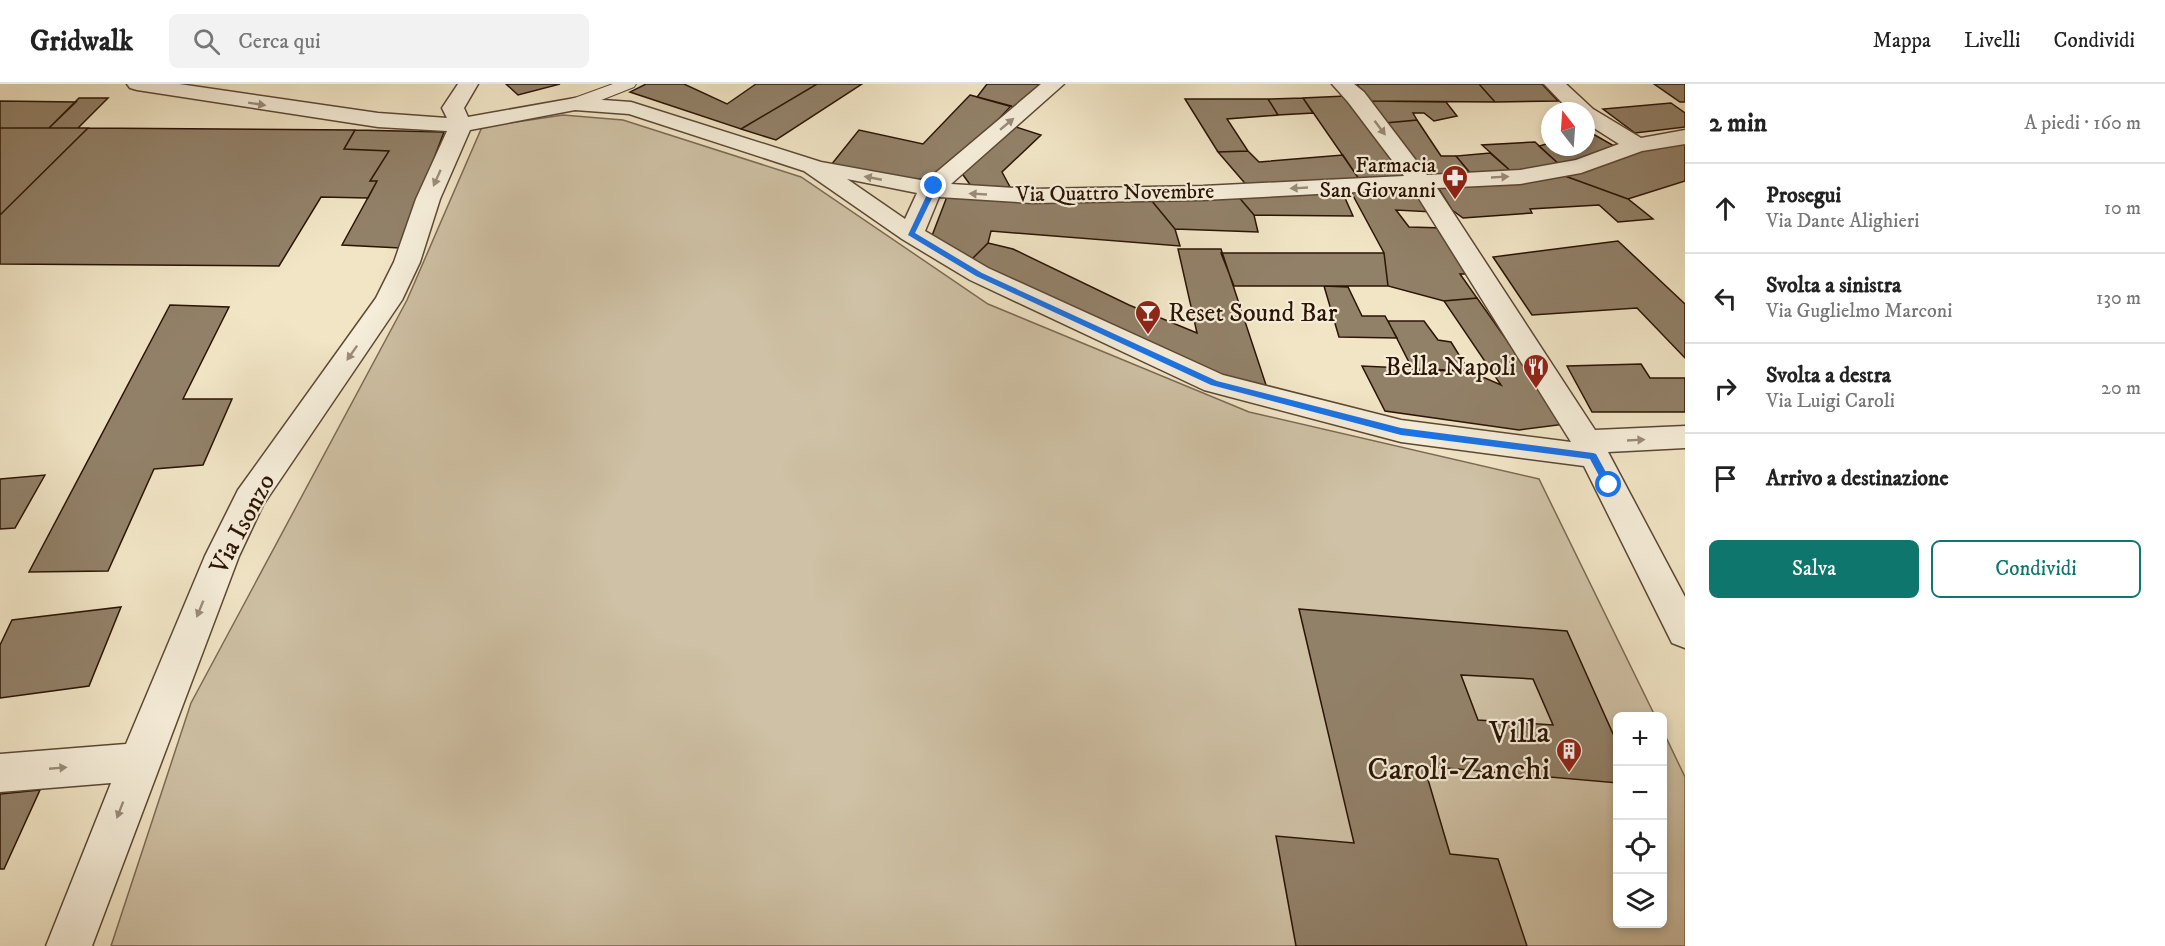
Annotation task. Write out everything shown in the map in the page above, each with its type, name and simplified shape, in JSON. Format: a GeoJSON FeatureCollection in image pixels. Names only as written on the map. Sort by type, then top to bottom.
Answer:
{"type":"FeatureCollection","features":[{"type":"Feature","properties":{"kind":"street"},"geometry":{"type":"LineString","coordinates":[[141,84],[378,120],[461,125],[575,104],[628,84]]}},
{"type":"Feature","properties":{"kind":"street"},"geometry":{"type":"LineString","coordinates":[[461,125],[453,108],[468,84]]}},
{"type":"Feature","properties":{"kind":"street"},"geometry":{"type":"LineString","coordinates":[[911,234],[931,189],[1054,84]]}},
{"type":"Feature","properties":{"kind":"street"},"geometry":{"type":"LineString","coordinates":[[1342,84],[1356,97],[1420,181],[1590,449],[1685,632]]}},
{"type":"Feature","properties":{"kind":"street"},"geometry":{"type":"LineString","coordinates":[[1554,84],[1573,102]]}},
{"type":"Feature","properties":{"kind":"street"},"geometry":{"type":"LineString","coordinates":[[575,104],[631,108],[812,166],[911,234],[979,274],[1214,383],[1401,431],[1590,449],[1685,437]]}},
{"type":"Feature","properties":{"kind":"street"},"geometry":{"type":"LineString","coordinates":[[1595,119],[1638,145]]}},
{"type":"Feature","properties":{"kind":"street","name":"Via Isonzo"},"geometry":{"type":"LineString","coordinates":[[69,946],[139,762],[222,556],[250,499],[389,300],[406,262],[428,199],[461,125]]}},
{"type":"Feature","properties":{"kind":"street","name":"Via Quattro Novembre"},"geometry":{"type":"LineString","coordinates":[[812,166],[931,189],[974,194],[1044,196],[1203,193],[1520,177],[1581,166],[1638,145],[1685,137]]}},
{"type":"Feature","properties":{"kind":"street"},"geometry":{"type":"LineString","coordinates":[[0,773],[139,762]]}},
{"type":"Feature","properties":{"kind":"shaded area"},"geometry":{"type":"Polygon","coordinates":[[[563,115],[623,120],[801,177],[988,304],[1249,412],[1539,479],[1653,712],[1613,712],[1613,928],[1667,928],[1667,739],[1685,777],[1685,946],[111,946],[191,703],[407,300],[482,127],[563,115]]]}},
{"type":"Feature","properties":{"kind":"building"},"geometry":{"type":"Polygon","coordinates":[[[506,84],[560,84],[518,95],[506,84]]]}},
{"type":"Feature","properties":{"kind":"building"},"geometry":{"type":"Polygon","coordinates":[[[646,84],[684,84],[727,104],[756,84],[817,84],[741,129],[630,92],[646,84]]]}},
{"type":"Feature","properties":{"kind":"building"},"geometry":{"type":"Polygon","coordinates":[[[817,84],[862,84],[776,140],[741,129],[817,84]]]}},
{"type":"Feature","properties":{"kind":"building"},"geometry":{"type":"Polygon","coordinates":[[[987,84],[1039,84],[1029,98],[1016,108],[977,97],[987,84]]]}},
{"type":"Feature","properties":{"kind":"building"},"geometry":{"type":"Polygon","coordinates":[[[1357,84],[1479,84],[1495,102],[1368,101],[1357,84]]]}},
{"type":"Feature","properties":{"kind":"building"},"geometry":{"type":"Polygon","coordinates":[[[1479,84],[1542,84],[1558,101],[1495,102],[1479,84]]]}},
{"type":"Feature","properties":{"kind":"building"},"geometry":{"type":"Polygon","coordinates":[[[1654,84],[1685,84],[1685,102],[1680,102],[1654,84]]]}},
{"type":"Feature","properties":{"kind":"building"},"geometry":{"type":"Polygon","coordinates":[[[970,95],[1011,106],[960,160],[940,174],[916,180],[831,165],[859,130],[923,144],[970,95]]]}},
{"type":"Feature","properties":{"kind":"building"},"geometry":{"type":"Polygon","coordinates":[[[1346,96],[1409,176],[1359,179],[1303,98],[1346,96]]]}},
{"type":"Feature","properties":{"kind":"building"},"geometry":{"type":"Polygon","coordinates":[[[79,98],[108,98],[78,128],[49,128],[79,98]]]}},
{"type":"Feature","properties":{"kind":"building"},"geometry":{"type":"Polygon","coordinates":[[[1303,98],[1313,113],[1278,115],[1268,99],[1303,98]]]}},
{"type":"Feature","properties":{"kind":"building"},"geometry":{"type":"Polygon","coordinates":[[[1185,99],[1268,99],[1278,115],[1227,119],[1248,151],[1218,152],[1185,99]]]}},
{"type":"Feature","properties":{"kind":"building"},"geometry":{"type":"Polygon","coordinates":[[[0,101],[76,102],[49,128],[0,128],[0,101]]]}},
{"type":"Feature","properties":{"kind":"building"},"geometry":{"type":"Polygon","coordinates":[[[1368,101],[1446,102],[1457,116],[1434,121],[1424,113],[1413,113],[1417,120],[1385,123],[1368,101]]]}},
{"type":"Feature","properties":{"kind":"building"},"geometry":{"type":"Polygon","coordinates":[[[1671,103],[1685,113],[1685,127],[1635,133],[1603,109],[1671,103]]]}},
{"type":"Feature","properties":{"kind":"building"},"geometry":{"type":"Polygon","coordinates":[[[1417,120],[1441,156],[1456,156],[1471,174],[1425,175],[1385,123],[1417,120]]]}},
{"type":"Feature","properties":{"kind":"building"},"geometry":{"type":"Polygon","coordinates":[[[1013,126],[1041,135],[1002,172],[1010,187],[971,186],[961,172],[1013,126]]]}},
{"type":"Feature","properties":{"kind":"building"},"geometry":{"type":"Polygon","coordinates":[[[0,128],[88,128],[0,215],[0,128]]]}},
{"type":"Feature","properties":{"kind":"building"},"geometry":{"type":"Polygon","coordinates":[[[88,128],[355,130],[344,149],[389,151],[370,181],[377,181],[368,198],[321,197],[279,266],[0,264],[0,215],[88,128]]]}},
{"type":"Feature","properties":{"kind":"building"},"geometry":{"type":"Polygon","coordinates":[[[355,130],[444,132],[400,248],[342,245],[377,181],[370,181],[389,151],[344,149],[355,130]]]}},
{"type":"Feature","properties":{"kind":"building"},"geometry":{"type":"Polygon","coordinates":[[[1595,135],[1616,147],[1595,154],[1595,135]]]}},
{"type":"Feature","properties":{"kind":"building"},"geometry":{"type":"Polygon","coordinates":[[[1685,140],[1685,181],[1628,199],[1565,176],[1649,147],[1685,140]]]}},
{"type":"Feature","properties":{"kind":"building"},"geometry":{"type":"Polygon","coordinates":[[[1535,142],[1541,148],[1541,156],[1550,156],[1561,166],[1513,173],[1482,145],[1535,142]]]}},
{"type":"Feature","properties":{"kind":"building"},"geometry":{"type":"Polygon","coordinates":[[[1248,151],[1259,162],[1343,155],[1359,179],[1249,188],[1218,152],[1248,151]]]}},
{"type":"Feature","properties":{"kind":"building"},"geometry":{"type":"Polygon","coordinates":[[[1490,153],[1513,173],[1471,174],[1456,156],[1490,153]]]}},
{"type":"Feature","properties":{"kind":"building"},"geometry":{"type":"Polygon","coordinates":[[[1550,156],[1590,156],[1561,166],[1550,156]]]}},
{"type":"Feature","properties":{"kind":"building"},"geometry":{"type":"Polygon","coordinates":[[[1565,176],[1628,199],[1653,219],[1618,222],[1599,205],[1530,209],[1532,213],[1463,218],[1452,210],[1437,186],[1565,176]]]}},
{"type":"Feature","properties":{"kind":"building"},"geometry":{"type":"Polygon","coordinates":[[[1416,185],[1433,212],[1396,210],[1409,227],[1444,228],[1471,274],[1460,274],[1477,298],[1444,301],[1388,286],[1384,253],[1350,190],[1416,185]]]}},
{"type":"Feature","properties":{"kind":"building"},"geometry":{"type":"Polygon","coordinates":[[[1341,189],[1353,216],[1254,215],[1237,195],[1341,189]]]}},
{"type":"Feature","properties":{"kind":"building"},"geometry":{"type":"Polygon","coordinates":[[[948,194],[1151,200],[1175,229],[1180,246],[991,231],[988,243],[970,261],[930,241],[948,194]]]}},
{"type":"Feature","properties":{"kind":"building"},"geometry":{"type":"Polygon","coordinates":[[[1237,195],[1254,215],[1258,232],[1175,229],[1151,200],[1237,195]]]}},
{"type":"Feature","properties":{"kind":"building"},"geometry":{"type":"Polygon","coordinates":[[[1618,241],[1685,304],[1685,358],[1637,308],[1532,315],[1493,257],[1618,241]]]}},
{"type":"Feature","properties":{"kind":"building"},"geometry":{"type":"Polygon","coordinates":[[[988,243],[1013,249],[1129,305],[1197,333],[1178,249],[1221,249],[1268,391],[1166,357],[970,261],[988,243]]]}},
{"type":"Feature","properties":{"kind":"building"},"geometry":{"type":"Polygon","coordinates":[[[1221,253],[1384,253],[1388,286],[1234,286],[1221,253]]]}},
{"type":"Feature","properties":{"kind":"building"},"geometry":{"type":"Polygon","coordinates":[[[1324,286],[1348,287],[1362,316],[1385,316],[1397,338],[1339,337],[1324,286]]]}},
{"type":"Feature","properties":{"kind":"building"},"geometry":{"type":"Polygon","coordinates":[[[1477,298],[1566,424],[1519,430],[1385,411],[1362,366],[1469,371],[1501,385],[1444,301],[1477,298]]]}},
{"type":"Feature","properties":{"kind":"building"},"geometry":{"type":"Polygon","coordinates":[[[170,305],[229,307],[183,399],[232,399],[203,465],[154,469],[108,571],[29,572],[170,305]]]}},
{"type":"Feature","properties":{"kind":"building"},"geometry":{"type":"Polygon","coordinates":[[[1388,321],[1424,321],[1438,340],[1451,342],[1469,371],[1413,370],[1388,321]]]}},
{"type":"Feature","properties":{"kind":"building"},"geometry":{"type":"Polygon","coordinates":[[[1641,364],[1650,378],[1685,378],[1685,412],[1592,412],[1567,366],[1641,364]]]}},
{"type":"Feature","properties":{"kind":"building"},"geometry":{"type":"Polygon","coordinates":[[[45,475],[15,528],[0,529],[0,479],[45,475]]]}},
{"type":"Feature","properties":{"kind":"building"},"geometry":{"type":"Polygon","coordinates":[[[121,607],[89,686],[0,698],[0,645],[12,620],[121,607]]]}},
{"type":"Feature","properties":{"kind":"building","name":"Villa Caroli-Zanchi"},"geometry":{"type":"Polygon","coordinates":[[[1299,609],[1567,631],[1613,734],[1613,783],[1424,766],[1450,854],[1498,859],[1527,946],[1296,946],[1276,836],[1354,843],[1299,609]],[[1461,675],[1478,720],[1553,725],[1533,679],[1461,675]]]}},
{"type":"Feature","properties":{"kind":"building"},"geometry":{"type":"Polygon","coordinates":[[[40,790],[4,869],[0,869],[0,794],[40,790]]]}},
{"type":"Feature","properties":{"kind":"place","name":"Farmacia San Giovanni"},"geometry":{"type":"Point","coordinates":[1455,201]}},
{"type":"Feature","properties":{"kind":"place","name":"Reset Sound Bar"},"geometry":{"type":"Point","coordinates":[1148,336]}},
{"type":"Feature","properties":{"kind":"place","name":"Bella Napoli"},"geometry":{"type":"Point","coordinates":[1536,390]}},
{"type":"Feature","properties":{"kind":"place","name":"Villa Caroli-Zanchi"},"geometry":{"type":"Point","coordinates":[1569,774]}},
{"type":"Feature","properties":{"kind":"route"},"geometry":{"type":"LineString","coordinates":[[934,186],[911,234],[979,274],[1214,383],[1401,431],[1593,456],[1609,485]]}}]}
